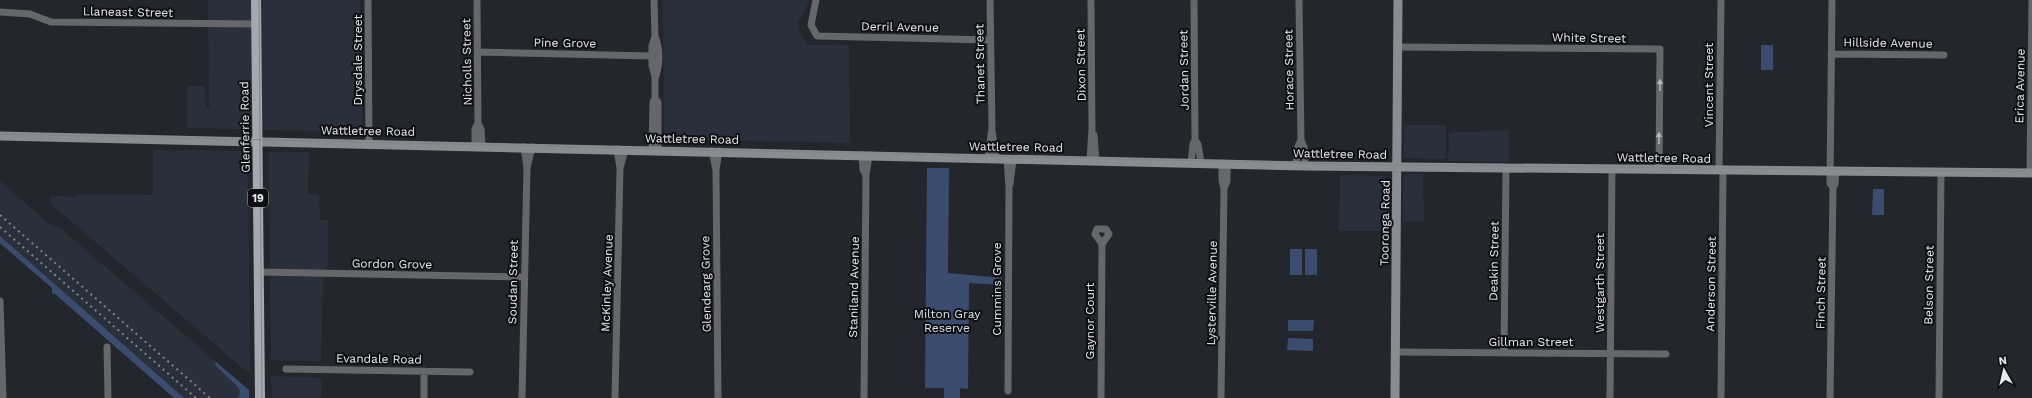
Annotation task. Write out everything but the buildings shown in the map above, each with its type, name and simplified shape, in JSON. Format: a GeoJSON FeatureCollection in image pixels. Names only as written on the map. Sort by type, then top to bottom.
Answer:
{"type":"FeatureCollection","features":[{"type":"Feature","properties":{"kind":"main road","name":"Glenferrie Road"},"geometry":{"type":"LineString","coordinates":[[256,0],[260,398]]}},
{"type":"Feature","properties":{"kind":"main road","name":"Tooronga Road"},"geometry":{"type":"LineString","coordinates":[[1395,398],[1398,0]]}},
{"type":"Feature","properties":{"kind":"main road","name":"Wattletree Road"},"geometry":{"type":"LineString","coordinates":[[0,136],[258,140],[1225,164],[2031,173]]}},
{"type":"Feature","properties":{"kind":"street","name":"Drysdale Street"},"geometry":{"type":"LineString","coordinates":[[368,0],[370,143]]}},
{"type":"Feature","properties":{"kind":"street","name":"Nicholls Street"},"geometry":{"type":"LineString","coordinates":[[477,0],[478,123],[481,129],[478,146]]}},
{"type":"Feature","properties":{"kind":"street"},"geometry":{"type":"LineString","coordinates":[[654,0],[655,36],[652,56],[655,77],[655,99],[658,102],[655,150]]}},
{"type":"Feature","properties":{"kind":"street","name":"Derril Avenue"},"geometry":{"type":"LineString","coordinates":[[816,0],[811,21],[812,31],[814,34],[820,36],[990,40]]}},
{"type":"Feature","properties":{"kind":"street","name":"Thanet Street"},"geometry":{"type":"LineString","coordinates":[[990,0],[992,158]]}},
{"type":"Feature","properties":{"kind":"street","name":"Dixon Street"},"geometry":{"type":"LineString","coordinates":[[1091,0],[1093,161]]}},
{"type":"Feature","properties":{"kind":"street","name":"Jordan Street"},"geometry":{"type":"LineString","coordinates":[[1191,163],[1193,144],[1195,140],[1194,0]]}},
{"type":"Feature","properties":{"kind":"street","name":"Horace Street"},"geometry":{"type":"LineString","coordinates":[[1299,0],[1301,140],[1304,147],[1301,165]]}},
{"type":"Feature","properties":{"kind":"street","name":"Vincent Street"},"geometry":{"type":"LineString","coordinates":[[1721,0],[1721,170]]}},
{"type":"Feature","properties":{"kind":"street","name":"Finch Street"},"geometry":{"type":"LineString","coordinates":[[1830,398],[1833,188],[1836,184],[1833,171],[1831,54],[1832,0]]}},
{"type":"Feature","properties":{"kind":"street","name":"Erica Avenue"},"geometry":{"type":"LineString","coordinates":[[2031,173],[2032,0]]}},
{"type":"Feature","properties":{"kind":"street","name":"Llaneast Street"},"geometry":{"type":"LineString","coordinates":[[0,12],[30,14],[51,22],[257,24]]}},
{"type":"Feature","properties":{"kind":"street"},"geometry":{"type":"LineString","coordinates":[[655,36],[658,45],[659,66],[655,77]]}},
{"type":"Feature","properties":{"kind":"street","name":"White Street"},"geometry":{"type":"LineString","coordinates":[[1398,47],[1660,50],[1659,170]]}},
{"type":"Feature","properties":{"kind":"street","name":"Pine Grove"},"geometry":{"type":"LineString","coordinates":[[478,52],[652,56]]}},
{"type":"Feature","properties":{"kind":"street","name":"Hillside Avenue"},"geometry":{"type":"LineString","coordinates":[[1831,54],[1944,55]]}},
{"type":"Feature","properties":{"kind":"street","name":"Jordan Street"},"geometry":{"type":"LineString","coordinates":[[1195,140],[1198,144],[1201,163]]}},
{"type":"Feature","properties":{"kind":"street","name":"Soudan Street"},"geometry":{"type":"LineString","coordinates":[[522,398],[528,147]]}},
{"type":"Feature","properties":{"kind":"street","name":"McKinley Avenue"},"geometry":{"type":"LineString","coordinates":[[615,398],[621,149]]}},
{"type":"Feature","properties":{"kind":"street","name":"Glendearg Grove"},"geometry":{"type":"LineString","coordinates":[[716,151],[718,398]]}},
{"type":"Feature","properties":{"kind":"street","name":"Staniland Avenue"},"geometry":{"type":"LineString","coordinates":[[864,398],[866,155]]}},
{"type":"Feature","properties":{"kind":"street","name":"Cummins Grove"},"geometry":{"type":"LineString","coordinates":[[1008,391],[1009,187],[1012,176],[1010,159]]}},
{"type":"Feature","properties":{"kind":"street","name":"Lysterville Avenue"},"geometry":{"type":"LineString","coordinates":[[1221,398],[1224,189],[1227,181],[1225,164]]}},
{"type":"Feature","properties":{"kind":"street","name":"Deakin Street"},"geometry":{"type":"LineString","coordinates":[[1504,353],[1506,168]]}},
{"type":"Feature","properties":{"kind":"street","name":"Westgarth Street"},"geometry":{"type":"LineString","coordinates":[[1610,398],[1612,169]]}},
{"type":"Feature","properties":{"kind":"street","name":"Anderson Street"},"geometry":{"type":"LineString","coordinates":[[1721,170],[1721,398]]}},
{"type":"Feature","properties":{"kind":"street","name":"Belson Street"},"geometry":{"type":"LineString","coordinates":[[1939,398],[1941,172]]}},
{"type":"Feature","properties":{"kind":"street","name":"Gaynor Court"},"geometry":{"type":"LineString","coordinates":[[1101,398],[1102,244]]}},
{"type":"Feature","properties":{"kind":"street","name":"Gordon Grove"},"geometry":{"type":"LineString","coordinates":[[259,272],[524,277]]}},
{"type":"Feature","properties":{"kind":"street"},"geometry":{"type":"LineString","coordinates":[[0,301],[3,398]]}},
{"type":"Feature","properties":{"kind":"street"},"geometry":{"type":"LineString","coordinates":[[107,347],[108,398]]}},
{"type":"Feature","properties":{"kind":"street","name":"Gillman Street"},"geometry":{"type":"LineString","coordinates":[[1396,352],[1666,354]]}},
{"type":"Feature","properties":{"kind":"street","name":"Evandale Road"},"geometry":{"type":"LineString","coordinates":[[286,369],[470,372]]}},
{"type":"Feature","properties":{"kind":"street"},"geometry":{"type":"LineString","coordinates":[[424,371],[424,398]]}},
{"type":"Feature","properties":{"kind":"shaded area"},"geometry":{"type":"Polygon","coordinates":[[[208,0],[360,0],[362,132],[187,128],[187,86],[205,86],[206,108],[209,108],[208,0]]]}},
{"type":"Feature","properties":{"kind":"shaded area"},"geometry":{"type":"Polygon","coordinates":[[[663,0],[808,0],[806,8],[798,23],[800,32],[808,45],[849,45],[850,143],[667,139],[664,137],[663,0]]]}},
{"type":"Feature","properties":{"kind":"shaded area"},"geometry":{"type":"Polygon","coordinates":[[[1404,125],[1446,125],[1446,159],[1404,158],[1404,125]]]}},
{"type":"Feature","properties":{"kind":"shaded area"},"geometry":{"type":"Polygon","coordinates":[[[1509,130],[1509,162],[1448,161],[1449,133],[1509,130]]]}},
{"type":"Feature","properties":{"kind":"shaded area"},"geometry":{"type":"Polygon","coordinates":[[[153,150],[248,152],[250,371],[246,371],[51,204],[51,196],[76,197],[78,194],[153,195],[153,150]]]}},
{"type":"Feature","properties":{"kind":"shaded area"},"geometry":{"type":"Polygon","coordinates":[[[271,152],[309,152],[308,194],[319,195],[320,219],[328,220],[328,264],[323,282],[321,361],[271,360],[269,154],[271,152]]]}},
{"type":"Feature","properties":{"kind":"shaded area"},"geometry":{"type":"Polygon","coordinates":[[[1407,174],[1423,174],[1424,221],[1403,222],[1403,178],[1407,174]]]}},
{"type":"Feature","properties":{"kind":"shaded area"},"geometry":{"type":"Polygon","coordinates":[[[1340,175],[1385,176],[1386,231],[1339,231],[1340,175]]]}},
{"type":"Feature","properties":{"kind":"shaded area"},"geometry":{"type":"Polygon","coordinates":[[[0,181],[49,224],[60,228],[249,390],[249,398],[176,398],[58,294],[52,293],[52,288],[0,244],[0,181]]]}},
{"type":"Feature","properties":{"kind":"shaded area"},"geometry":{"type":"Polygon","coordinates":[[[271,376],[322,378],[321,398],[272,398],[271,376]]]}},
{"type":"Feature","properties":{"kind":"green space"},"geometry":{"type":"Polygon","coordinates":[[[1761,45],[1773,45],[1773,70],[1761,70],[1761,45]]]}},
{"type":"Feature","properties":{"kind":"green space","name":"Milton Gray Reserve"},"geometry":{"type":"Polygon","coordinates":[[[927,168],[949,168],[948,273],[1002,278],[1002,285],[969,283],[968,389],[960,388],[960,398],[944,398],[944,388],[925,388],[927,168]]]}},
{"type":"Feature","properties":{"kind":"green space"},"geometry":{"type":"Polygon","coordinates":[[[1873,189],[1884,189],[1884,215],[1872,215],[1873,189]]]}},
{"type":"Feature","properties":{"kind":"green space"},"geometry":{"type":"Polygon","coordinates":[[[0,236],[184,398],[174,398],[52,293],[52,288],[0,243],[0,236]]]}},
{"type":"Feature","properties":{"kind":"green space"},"geometry":{"type":"Polygon","coordinates":[[[1290,249],[1302,249],[1302,275],[1290,275],[1290,249]]]}},
{"type":"Feature","properties":{"kind":"green space"},"geometry":{"type":"Polygon","coordinates":[[[1305,249],[1317,249],[1317,275],[1305,275],[1305,249]]]}},
{"type":"Feature","properties":{"kind":"green space"},"geometry":{"type":"Polygon","coordinates":[[[1288,320],[1314,320],[1313,331],[1288,331],[1288,320]]]}},
{"type":"Feature","properties":{"kind":"green space"},"geometry":{"type":"Polygon","coordinates":[[[1288,338],[1313,339],[1313,351],[1287,350],[1288,338]]]}},
{"type":"Feature","properties":{"kind":"green space"},"geometry":{"type":"Polygon","coordinates":[[[216,362],[249,390],[249,398],[238,398],[240,393],[239,388],[215,365],[216,362]]]}},
{"type":"Feature","properties":{"kind":"tram line"},"geometry":{"type":"LineString","coordinates":[[259,0],[262,398]]}},
{"type":"Feature","properties":{"kind":"tram line"},"geometry":{"type":"LineString","coordinates":[[0,134],[1387,165],[2032,171]]}},
{"type":"Feature","properties":{"kind":"railway"},"geometry":{"type":"LineString","coordinates":[[0,215],[210,398]]}},
{"type":"Feature","properties":{"kind":"railway"},"geometry":{"type":"LineString","coordinates":[[0,227],[196,398]]}}]}
